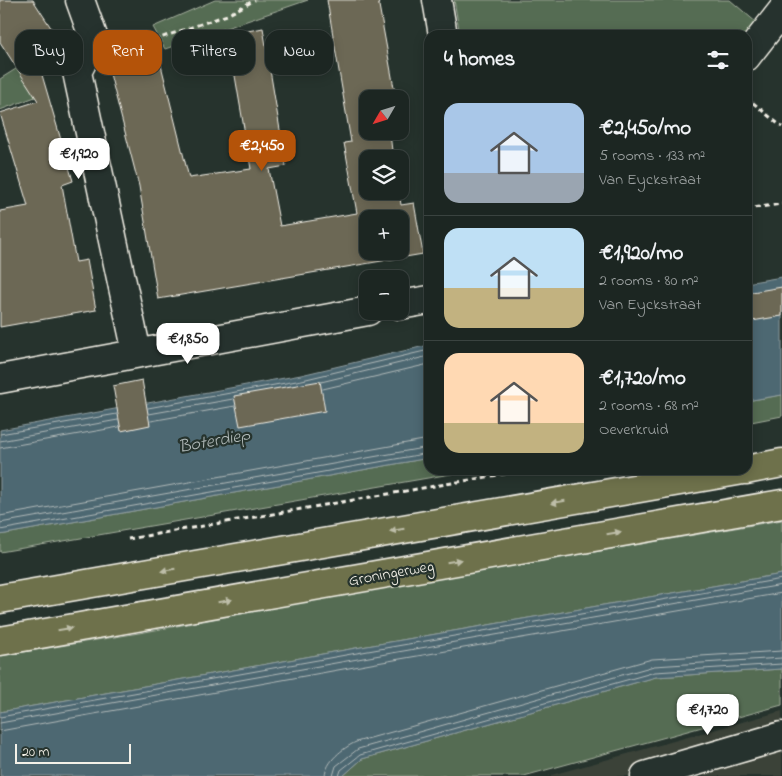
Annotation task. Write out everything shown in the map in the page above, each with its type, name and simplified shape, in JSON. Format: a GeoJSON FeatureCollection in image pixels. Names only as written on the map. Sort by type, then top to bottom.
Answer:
{"type":"FeatureCollection","features":[{"type":"Feature","properties":{"kind":"main road"},"geometry":{"type":"LineString","coordinates":[[752,469],[782,463]]}},
{"type":"Feature","properties":{"kind":"main road"},"geometry":{"type":"LineString","coordinates":[[0,599],[716,475]]}},
{"type":"Feature","properties":{"kind":"main road","name":"Groningerweg"},"geometry":{"type":"LineString","coordinates":[[0,641],[782,504]]}},
{"type":"Feature","properties":{"kind":"street"},"geometry":{"type":"LineString","coordinates":[[80,0],[93,36]]}},
{"type":"Feature","properties":{"kind":"street"},"geometry":{"type":"LineString","coordinates":[[437,0],[442,30]]}},
{"type":"Feature","properties":{"kind":"street"},"geometry":{"type":"LineString","coordinates":[[752,47],[775,8]]}},
{"type":"Feature","properties":{"kind":"street"},"geometry":{"type":"LineString","coordinates":[[93,41],[77,72],[138,353]]}},
{"type":"Feature","properties":{"kind":"street"},"geometry":{"type":"LineString","coordinates":[[409,304],[424,301]]}},
{"type":"Feature","properties":{"kind":"street"},"geometry":{"type":"LineString","coordinates":[[0,379],[359,313]]}},
{"type":"Feature","properties":{"kind":"street"},"geometry":{"type":"LineString","coordinates":[[645,776],[782,736]]}},
{"type":"Feature","properties":{"kind":"path"},"geometry":{"type":"LineString","coordinates":[[162,37],[227,15],[254,0]]}},
{"type":"Feature","properties":{"kind":"path"},"geometry":{"type":"LineString","coordinates":[[752,102],[782,127]]}},
{"type":"Feature","properties":{"kind":"path"},"geometry":{"type":"LineString","coordinates":[[752,208],[782,204]]}},
{"type":"Feature","properties":{"kind":"path"},"geometry":{"type":"LineString","coordinates":[[124,540],[498,475]]}},
{"type":"Feature","properties":{"kind":"shaded area"},"geometry":{"type":"Polygon","coordinates":[[[782,711],[782,776],[548,776],[782,711]]]}},
{"type":"Feature","properties":{"kind":"green space"},"geometry":{"type":"Polygon","coordinates":[[[215,0],[308,0],[220,30],[172,30],[172,47],[165,49],[162,44],[162,30],[155,30],[153,27],[215,0]]]}},
{"type":"Feature","properties":{"kind":"green space"},"geometry":{"type":"Polygon","coordinates":[[[454,0],[730,0],[757,23],[751,30],[459,30],[454,0]]]}},
{"type":"Feature","properties":{"kind":"green space"},"geometry":{"type":"Polygon","coordinates":[[[15,70],[15,75],[40,75],[46,93],[0,110],[0,79],[15,70]]]}},
{"type":"Feature","properties":{"kind":"green space"},"geometry":{"type":"Polygon","coordinates":[[[782,395],[782,416],[752,422],[752,400],[782,395]]]}},
{"type":"Feature","properties":{"kind":"green space"},"geometry":{"type":"Polygon","coordinates":[[[424,459],[424,475],[445,475],[0,552],[0,535],[424,459]]]}},
{"type":"Feature","properties":{"kind":"green space"},"geometry":{"type":"Polygon","coordinates":[[[782,520],[782,574],[0,712],[0,656],[145,632],[336,596],[782,520]]]}},
{"type":"Feature","properties":{"kind":"green space"},"geometry":{"type":"Polygon","coordinates":[[[782,669],[782,705],[524,776],[343,776],[362,759],[656,677],[782,669]]]}},
{"type":"Feature","properties":{"kind":"water"},"geometry":{"type":"Polygon","coordinates":[[[782,277],[782,395],[752,400],[752,282],[782,277]]]}},
{"type":"Feature","properties":{"kind":"water","name":"Boterdiep"},"geometry":{"type":"Polygon","coordinates":[[[424,346],[424,459],[0,535],[0,430],[301,375],[424,346]]]}},
{"type":"Feature","properties":{"kind":"water"},"geometry":{"type":"Polygon","coordinates":[[[782,574],[782,669],[656,677],[362,759],[343,776],[0,776],[0,712],[782,574]]]}},
{"type":"Feature","properties":{"kind":"building"},"geometry":{"type":"Polygon","coordinates":[[[0,0],[33,0],[52,30],[15,30],[15,65],[0,42],[0,0]]]}},
{"type":"Feature","properties":{"kind":"building"},"geometry":{"type":"Polygon","coordinates":[[[327,0],[378,0],[394,90],[359,90],[359,140],[391,140],[392,150],[359,150],[359,200],[400,200],[401,205],[414,203],[423,254],[409,256],[409,210],[359,210],[359,260],[388,260],[158,299],[139,186],[110,75],[162,75],[162,69],[189,178],[251,169],[235,75],[255,75],[255,30],[253,30],[263,28],[265,75],[271,75],[286,166],[269,169],[280,226],[357,213],[344,143],[351,142],[327,0]]]}},
{"type":"Feature","properties":{"kind":"building"},"geometry":{"type":"Polygon","coordinates":[[[21,75],[42,75],[73,181],[62,185],[76,262],[87,260],[96,310],[0,327],[0,211],[28,206],[0,113],[38,101],[21,75]]]}},
{"type":"Feature","properties":{"kind":"building"},"geometry":{"type":"Polygon","coordinates":[[[782,287],[782,316],[752,321],[752,292],[782,287]]]}},
{"type":"Feature","properties":{"kind":"building"},"geometry":{"type":"Polygon","coordinates":[[[142,380],[150,425],[121,431],[113,386],[142,380]]]}},
{"type":"Feature","properties":{"kind":"building"},"geometry":{"type":"Polygon","coordinates":[[[320,381],[325,411],[240,426],[234,396],[320,381]]]}}]}
